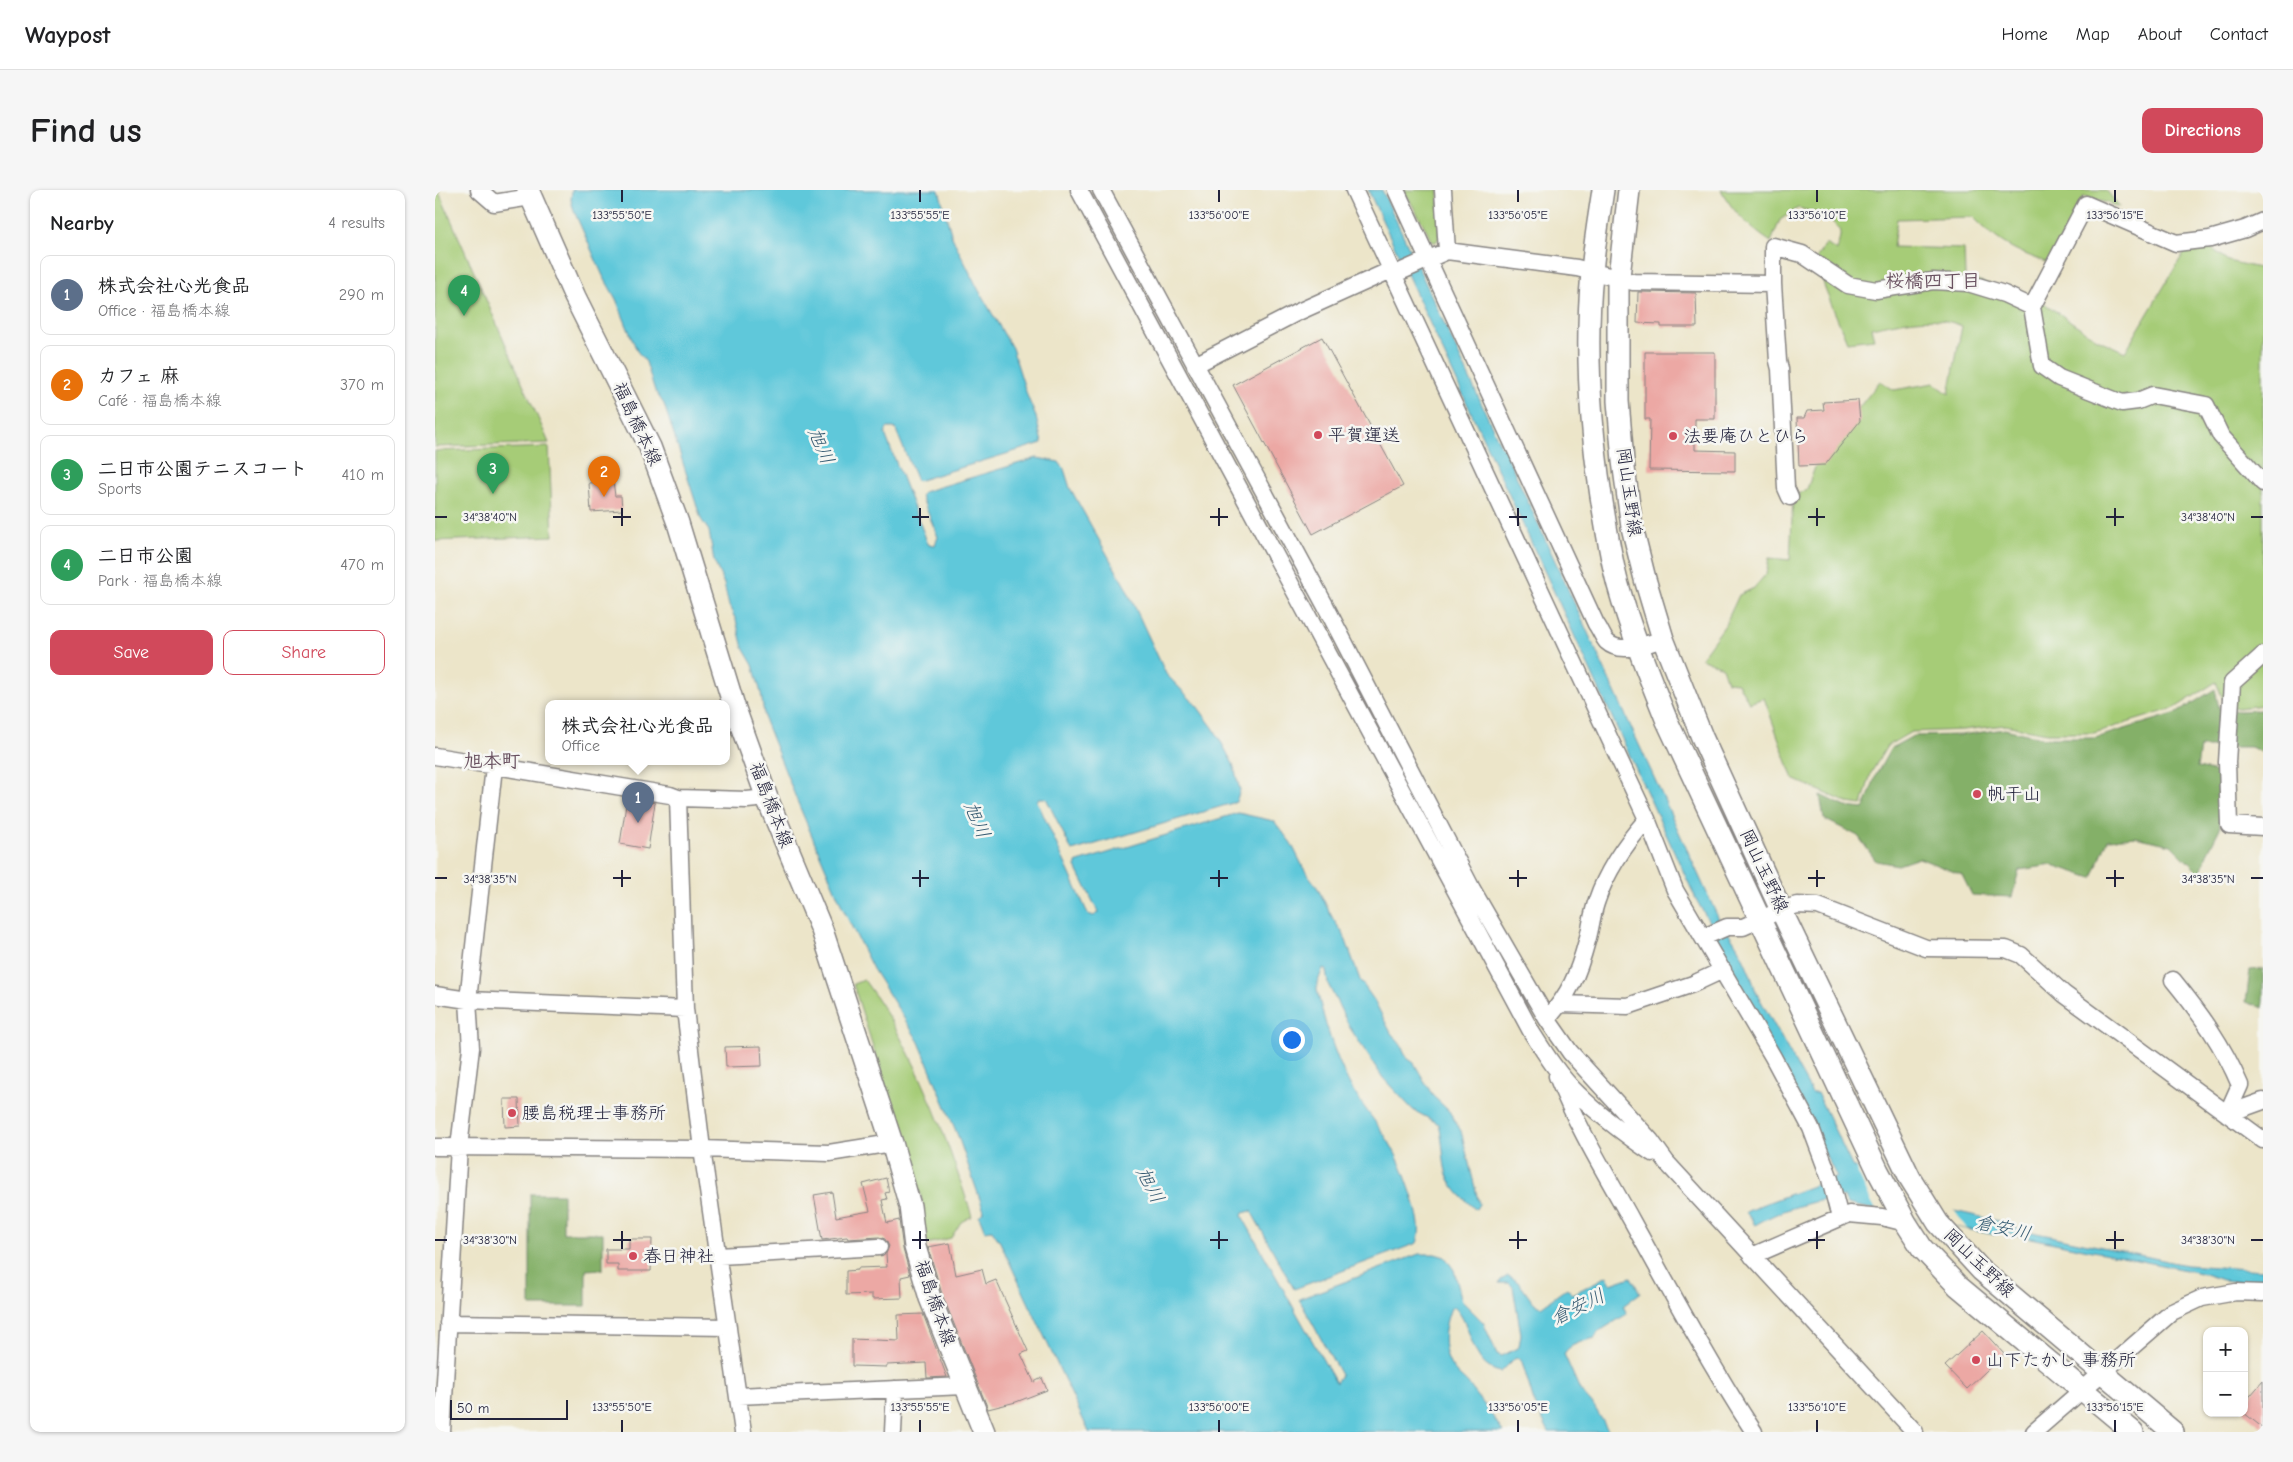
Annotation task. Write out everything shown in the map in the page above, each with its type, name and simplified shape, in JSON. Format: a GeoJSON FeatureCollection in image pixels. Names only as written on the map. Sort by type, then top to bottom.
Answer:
{"type":"FeatureCollection","features":[{"type":"Feature","properties":{"kind":"main road","name":"岡山玉野線"},"geometry":{"type":"LineString","coordinates":[[1603,190],[1592,272],[1589,330],[1590,396],[1596,462],[1606,531],[1618,584],[1637,647],[1667,721],[1878,1171],[1903,1219],[1922,1248],[1958,1286],[2133,1432]]}},
{"type":"Feature","properties":{"kind":"main road","name":"岡山玉野線"},"geometry":{"type":"LineString","coordinates":[[1629,190],[1618,278],[1618,401],[1623,461],[1632,527],[1663,639],[1702,737],[1781,910],[1910,1178],[1938,1222],[1981,1270],[2173,1432]]}},
{"type":"Feature","properties":{"kind":"main road","name":"福島橋本線"},"geometry":{"type":"LineString","coordinates":[[529,193],[575,297],[650,447],[678,523],[734,706],[767,798],[822,930],[892,1143],[906,1192],[914,1244],[925,1281],[984,1432]]}},
{"type":"Feature","properties":{"kind":"street"},"geometry":{"type":"LineString","coordinates":[[479,190],[494,203],[529,193]]}},
{"type":"Feature","properties":{"kind":"street"},"geometry":{"type":"LineString","coordinates":[[1079,190],[1516,1005],[1551,1062],[1578,1094],[1611,1124],[1667,1163]]}},
{"type":"Feature","properties":{"kind":"street"},"geometry":{"type":"LineString","coordinates":[[1101,190],[1325,605],[1472,889],[1547,1018],[1570,1052],[1651,1141],[1667,1163],[1915,1432]]}},
{"type":"Feature","properties":{"kind":"street"},"geometry":{"type":"LineString","coordinates":[[1354,190],[1395,273],[1647,819],[1675,890],[1708,936],[1723,970],[1811,1128],[1830,1179],[1839,1218]]}},
{"type":"Feature","properties":{"kind":"street"},"geometry":{"type":"LineString","coordinates":[[1396,190],[1425,261],[1607,642],[1619,647],[1637,647],[1663,639]]}},
{"type":"Feature","properties":{"kind":"street"},"geometry":{"type":"LineString","coordinates":[[1443,190],[1447,251]]}},
{"type":"Feature","properties":{"kind":"street"},"geometry":{"type":"LineString","coordinates":[[2263,221],[2210,240],[2176,243],[2086,204],[2032,307],[2042,366],[2059,378],[2122,403],[2138,401],[2153,395],[2206,405],[2221,436],[2263,483]]}},
{"type":"Feature","properties":{"kind":"street"},"geometry":{"type":"LineString","coordinates":[[1790,497],[1786,488],[1780,369],[1773,284],[1773,246],[1802,254],[1848,285],[1877,290],[1933,281],[1968,284],[2005,294],[2032,307]]}},
{"type":"Feature","properties":{"kind":"street"},"geometry":{"type":"LineString","coordinates":[[1195,365],[1296,313],[1447,251],[1592,272],[1633,282],[1773,284]]}},
{"type":"Feature","properties":{"kind":"street"},"geometry":{"type":"LineString","coordinates":[[2263,656],[2232,683],[2227,762],[2229,826],[2263,827]]}},
{"type":"Feature","properties":{"kind":"street"},"geometry":{"type":"LineString","coordinates":[[435,756],[670,795],[678,798],[747,800],[767,798]]}},
{"type":"Feature","properties":{"kind":"street"},"geometry":{"type":"LineString","coordinates":[[441,1432],[459,1147],[471,1048],[468,1000],[494,767]]}},
{"type":"Feature","properties":{"kind":"street"},"geometry":{"type":"LineString","coordinates":[[678,798],[685,1009],[702,1149],[743,1432]]}},
{"type":"Feature","properties":{"kind":"street"},"geometry":{"type":"LineString","coordinates":[[1547,1018],[1560,1004],[1575,980],[1597,901],[1607,876],[1628,841],[1647,819]]}},
{"type":"Feature","properties":{"kind":"street"},"geometry":{"type":"LineString","coordinates":[[1708,936],[1727,927],[1743,927],[1797,905],[1818,906],[1926,948],[2006,948],[2021,955],[2065,994],[2263,1140]]}},
{"type":"Feature","properties":{"kind":"street"},"geometry":{"type":"LineString","coordinates":[[1560,1004],[1628,1006],[1693,984],[1723,970]]}},
{"type":"Feature","properties":{"kind":"street"},"geometry":{"type":"LineString","coordinates":[[2173,980],[2205,1019],[2229,1059],[2239,1085],[2227,1114]]}},
{"type":"Feature","properties":{"kind":"street"},"geometry":{"type":"LineString","coordinates":[[435,995],[468,1000],[685,1009]]}},
{"type":"Feature","properties":{"kind":"street"},"geometry":{"type":"LineString","coordinates":[[1551,1062],[1569,1108],[1730,1395],[1754,1432]]}},
{"type":"Feature","properties":{"kind":"street"},"geometry":{"type":"LineString","coordinates":[[2227,1114],[2263,1101]]}},
{"type":"Feature","properties":{"kind":"street"},"geometry":{"type":"LineString","coordinates":[[435,1147],[702,1149],[829,1153],[892,1143]]}},
{"type":"Feature","properties":{"kind":"street"},"geometry":{"type":"LineString","coordinates":[[1752,1256],[1839,1218],[1856,1214],[1903,1219]]}},
{"type":"Feature","properties":{"kind":"street"},"geometry":{"type":"LineString","coordinates":[[719,1256],[879,1247]]}},
{"type":"Feature","properties":{"kind":"street"},"geometry":{"type":"LineString","coordinates":[[2034,1432],[2172,1312],[2202,1298],[2236,1292],[2263,1293]]}},
{"type":"Feature","properties":{"kind":"street"},"geometry":{"type":"LineString","coordinates":[[448,1323],[728,1327]]}},
{"type":"Feature","properties":{"kind":"street"},"geometry":{"type":"LineString","coordinates":[[738,1396],[965,1386]]}},
{"type":"Feature","properties":{"kind":"street"},"geometry":{"type":"LineString","coordinates":[[893,1432],[895,1389]]}},
{"type":"Feature","properties":{"kind":"green space"},"geometry":{"type":"Polygon","coordinates":[[[435,190],[438,190],[549,443],[435,447],[435,190]]]}},
{"type":"Feature","properties":{"kind":"green space"},"geometry":{"type":"Polygon","coordinates":[[[1404,190],[1439,190],[1439,238],[1436,242],[1433,242],[1404,190]]]}},
{"type":"Feature","properties":{"kind":"green space"},"geometry":{"type":"Polygon","coordinates":[[[1721,190],[2106,190],[2120,207],[2084,196],[2048,263],[2007,245],[1991,234],[1973,217],[1897,219],[1893,247],[1964,249],[1965,276],[2042,302],[2097,339],[2125,352],[2185,251],[2210,247],[2228,261],[2263,269],[2263,705],[2238,708],[2226,706],[2216,682],[2175,708],[2094,733],[2047,733],[2005,725],[1963,730],[1911,732],[1887,746],[1871,773],[1862,805],[1848,803],[1793,779],[1764,698],[1749,703],[1738,683],[1727,682],[1722,667],[1701,658],[1725,625],[1739,595],[1754,588],[1766,574],[1769,558],[1790,560],[1793,497],[1807,489],[1818,459],[1880,381],[1894,390],[1934,383],[1949,394],[1962,326],[1951,322],[1928,319],[1906,321],[1871,328],[1874,339],[1847,342],[1825,289],[1817,257],[1826,244],[1837,251],[1841,231],[1826,215],[1798,208],[1780,220],[1771,242],[1743,219],[1721,190]]]}},
{"type":"Feature","properties":{"kind":"green space"},"geometry":{"type":"Polygon","coordinates":[[[549,447],[553,536],[435,541],[435,451],[549,447]]]}},
{"type":"Feature","properties":{"kind":"green space"},"geometry":{"type":"Polygon","coordinates":[[[2215,689],[2219,708],[2238,711],[2263,710],[2263,753],[2251,747],[2200,747],[2197,768],[2217,772],[2220,828],[2207,854],[2200,874],[2171,845],[2136,837],[2108,839],[2092,878],[2053,865],[2019,870],[2012,897],[1972,895],[1962,875],[1919,858],[1898,865],[1876,861],[1858,836],[1824,819],[1820,795],[1846,807],[1864,809],[1876,775],[1891,748],[1913,736],[1961,735],[2005,729],[2043,738],[2095,738],[2177,713],[2215,689]]]}},
{"type":"Feature","properties":{"kind":"green space"},"geometry":{"type":"Polygon","coordinates":[[[2263,969],[2263,1008],[2246,1002],[2250,970],[2263,969]]]}},
{"type":"Feature","properties":{"kind":"green space"},"geometry":{"type":"Polygon","coordinates":[[[864,980],[899,1035],[914,1064],[940,1124],[962,1185],[972,1216],[961,1222],[951,1238],[919,1246],[922,1200],[853,984],[864,980]]]}},
{"type":"Feature","properties":{"kind":"green space"},"geometry":{"type":"Polygon","coordinates":[[[530,1194],[563,1194],[563,1233],[603,1233],[603,1269],[586,1270],[586,1306],[530,1306],[530,1194]]]}},
{"type":"Feature","properties":{"kind":"water"},"geometry":{"type":"Polygon","coordinates":[[[572,190],[939,190],[952,237],[978,289],[1012,348],[1036,417],[1042,443],[917,481],[896,430],[894,428],[887,428],[885,434],[928,544],[935,545],[938,537],[921,496],[923,492],[1037,458],[1059,462],[1064,469],[1070,488],[1126,588],[1166,674],[1197,706],[1214,729],[1233,764],[1240,790],[1236,802],[1072,851],[1046,798],[1039,798],[1037,801],[1088,914],[1094,916],[1098,912],[1076,867],[1076,863],[1238,813],[1274,821],[1291,843],[1304,869],[1317,887],[1333,919],[1344,935],[1360,980],[1374,1000],[1391,1033],[1401,1045],[1407,1058],[1414,1063],[1433,1096],[1449,1111],[1461,1131],[1479,1204],[1476,1209],[1473,1207],[1453,1186],[1445,1169],[1439,1124],[1413,1110],[1383,1078],[1350,1028],[1328,984],[1326,970],[1323,968],[1317,984],[1317,990],[1330,1037],[1352,1089],[1389,1142],[1401,1165],[1418,1219],[1419,1233],[1417,1243],[1294,1289],[1251,1211],[1243,1213],[1242,1216],[1336,1383],[1341,1375],[1299,1299],[1419,1254],[1435,1254],[1445,1257],[1454,1270],[1462,1301],[1483,1322],[1497,1354],[1502,1356],[1519,1347],[1521,1334],[1513,1287],[1509,1283],[1499,1283],[1501,1280],[1508,1276],[1518,1282],[1532,1300],[1541,1307],[1567,1288],[1573,1294],[1607,1276],[1611,1284],[1631,1277],[1640,1293],[1623,1306],[1627,1314],[1598,1332],[1595,1338],[1573,1345],[1564,1354],[1580,1390],[1594,1406],[1609,1432],[1549,1432],[1534,1402],[1522,1362],[1519,1358],[1514,1359],[1501,1372],[1491,1369],[1477,1354],[1465,1324],[1454,1307],[1451,1308],[1446,1323],[1444,1340],[1447,1357],[1455,1371],[1467,1383],[1503,1432],[1089,1432],[1000,1242],[992,1230],[985,1231],[979,1216],[984,1211],[958,1136],[919,1042],[873,969],[844,911],[798,803],[765,721],[761,693],[753,665],[743,648],[724,584],[714,561],[709,531],[701,519],[664,404],[655,391],[646,362],[637,351],[616,299],[603,276],[574,211],[571,200],[572,190]]]}},
{"type":"Feature","properties":{"kind":"water","name":"倉安川"},"geometry":{"type":"Polygon","coordinates":[[[1368,190],[1382,190],[1411,252],[1416,252],[1420,271],[1501,446],[1507,450],[1508,458],[1721,924],[1738,947],[1756,992],[1812,1093],[1817,1093],[1853,1168],[1954,1211],[1999,1221],[1999,1225],[2186,1265],[2263,1270],[2263,1284],[2222,1280],[2205,1274],[1996,1231],[1995,1235],[1847,1204],[1844,1197],[1798,1206],[1776,1214],[1755,1225],[1746,1212],[1837,1177],[1714,941],[1712,927],[1697,901],[1408,276],[1396,261],[1399,256],[1368,190]]]}},
{"type":"Feature","properties":{"kind":"pier"},"geometry":{"type":"Polygon","coordinates":[[[1855,1167],[1952,1207],[1967,1229],[1875,1210],[1855,1167]]]}},
{"type":"Feature","properties":{"kind":"building"},"geometry":{"type":"Polygon","coordinates":[[[1638,292],[1696,293],[1697,327],[1661,327],[1661,324],[1637,323],[1638,292]]]}},
{"type":"Feature","properties":{"kind":"building","name":"平賀運送"},"geometry":{"type":"Polygon","coordinates":[[[1322,337],[1403,486],[1313,534],[1233,385],[1322,337]]]}},
{"type":"Feature","properties":{"kind":"building"},"geometry":{"type":"Polygon","coordinates":[[[1645,352],[1715,352],[1715,419],[1695,419],[1695,450],[1735,451],[1735,471],[1649,470],[1650,419],[1645,419],[1645,352]]]}},
{"type":"Feature","properties":{"kind":"building"},"geometry":{"type":"Polygon","coordinates":[[[1858,400],[1860,421],[1825,465],[1799,466],[1797,418],[1804,418],[1807,411],[1824,410],[1823,402],[1858,400]]]}},
{"type":"Feature","properties":{"kind":"building"},"geometry":{"type":"Polygon","coordinates":[[[613,481],[615,496],[621,496],[622,510],[591,512],[589,483],[613,481]]]}},
{"type":"Feature","properties":{"kind":"building"},"geometry":{"type":"Polygon","coordinates":[[[627,798],[655,803],[648,849],[620,844],[627,798]]]}},
{"type":"Feature","properties":{"kind":"building"},"geometry":{"type":"Polygon","coordinates":[[[761,1046],[762,1066],[726,1067],[725,1047],[761,1046]]]}},
{"type":"Feature","properties":{"kind":"building","name":"腰島税理士事務所"},"geometry":{"type":"Polygon","coordinates":[[[504,1099],[519,1099],[520,1126],[505,1127],[504,1099]]]}},
{"type":"Feature","properties":{"kind":"building"},"geometry":{"type":"Polygon","coordinates":[[[886,1178],[889,1192],[885,1193],[887,1199],[882,1200],[887,1223],[899,1220],[903,1249],[910,1275],[901,1277],[902,1298],[872,1299],[872,1294],[846,1295],[846,1271],[858,1270],[858,1268],[887,1267],[886,1254],[889,1246],[885,1239],[879,1237],[848,1239],[847,1237],[822,1240],[814,1195],[832,1192],[836,1217],[870,1211],[863,1184],[886,1178]]]}},
{"type":"Feature","properties":{"kind":"building"},"geometry":{"type":"Polygon","coordinates":[[[629,1239],[652,1239],[651,1271],[618,1271],[618,1264],[606,1264],[606,1249],[629,1249],[629,1239]]]}},
{"type":"Feature","properties":{"kind":"building"},"geometry":{"type":"Polygon","coordinates":[[[950,1243],[956,1275],[982,1269],[986,1284],[996,1280],[1028,1351],[1021,1354],[1034,1382],[1042,1378],[1047,1390],[1016,1402],[988,1409],[942,1294],[928,1247],[950,1243]]]}},
{"type":"Feature","properties":{"kind":"building"},"geometry":{"type":"Polygon","coordinates":[[[923,1314],[947,1377],[927,1378],[926,1363],[887,1365],[887,1367],[852,1366],[852,1339],[899,1341],[898,1315],[923,1314]]]}},
{"type":"Feature","properties":{"kind":"building"},"geometry":{"type":"Polygon","coordinates":[[[1983,1331],[2004,1354],[1967,1389],[1945,1366],[1983,1331]]]}},
{"type":"Feature","properties":{"kind":"building"},"geometry":{"type":"Polygon","coordinates":[[[2263,1381],[2263,1428],[2248,1416],[2248,1398],[2263,1381]]]}},
{"type":"Feature","properties":{"kind":"place","name":"二日市公園"},"geometry":{"type":"Point","coordinates":[464,316]}},
{"type":"Feature","properties":{"kind":"place","name":"平賀運送"},"geometry":{"type":"Point","coordinates":[1318,435]}},
{"type":"Feature","properties":{"kind":"place","name":"法要庵ひとひら"},"geometry":{"type":"Point","coordinates":[1673,436]}},
{"type":"Feature","properties":{"kind":"place","name":"二日市公園テニスコート"},"geometry":{"type":"Point","coordinates":[493,494]}},
{"type":"Feature","properties":{"kind":"place","name":"カフェ 麻"},"geometry":{"type":"Point","coordinates":[604,497]}},
{"type":"Feature","properties":{"kind":"place","name":"帆干山"},"geometry":{"type":"Point","coordinates":[1977,794]}},
{"type":"Feature","properties":{"kind":"place","name":"株式会社心光食品"},"geometry":{"type":"Point","coordinates":[638,823]}},
{"type":"Feature","properties":{"kind":"place","name":"腰島税理士事務所"},"geometry":{"type":"Point","coordinates":[512,1113]}},
{"type":"Feature","properties":{"kind":"place","name":"春日神社"},"geometry":{"type":"Point","coordinates":[633,1256]}},
{"type":"Feature","properties":{"kind":"place","name":"山下たかし 事務所"},"geometry":{"type":"Point","coordinates":[1976,1360]}},
{"type":"Feature","properties":{"kind":"district","name":"桜橋四丁目"},"geometry":{"type":"Point","coordinates":[1933,281]}},
{"type":"Feature","properties":{"kind":"district","name":"旭本町"},"geometry":{"type":"Point","coordinates":[492,761]}},
{"type":"Feature","properties":{"kind":"water label","name":"旭川"},"geometry":{"type":"Point","coordinates":[821,446]}},
{"type":"Feature","properties":{"kind":"water label","name":"旭川"},"geometry":{"type":"Point","coordinates":[977,820]}},
{"type":"Feature","properties":{"kind":"water label","name":"旭川"},"geometry":{"type":"Point","coordinates":[1150,1185]}}]}
